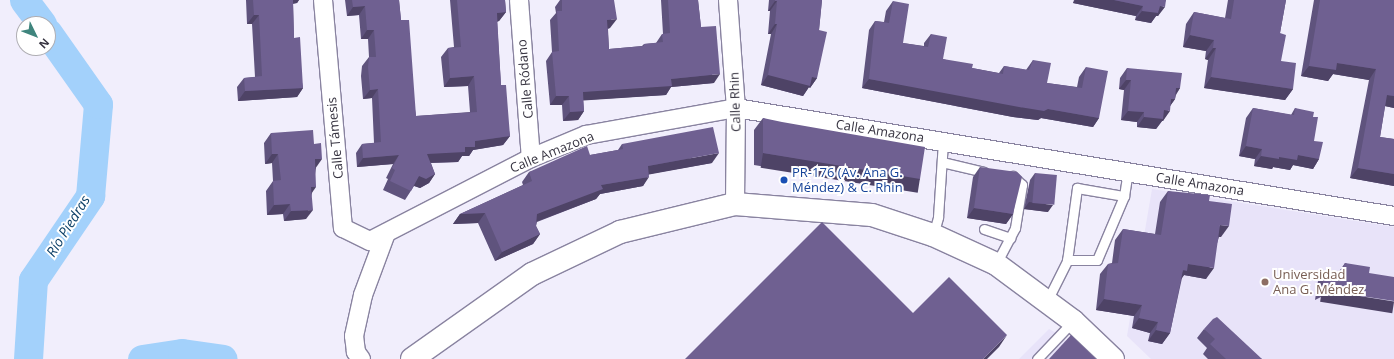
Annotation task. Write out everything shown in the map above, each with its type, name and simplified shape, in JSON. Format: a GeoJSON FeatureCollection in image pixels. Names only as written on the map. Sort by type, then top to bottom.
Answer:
{"type":"FeatureCollection","features":[{"type":"Feature","properties":{"kind":"main road"},"geometry":{"type":"LineString","coordinates":[[412,359],[532,274],[620,232],[735,204],[872,215],[933,235],[996,264],[1073,320],[1113,359]]}},
{"type":"Feature","properties":{"kind":"street","name":"Calle Támesis"},"geometry":{"type":"LineString","coordinates":[[323,0],[343,228],[370,241],[386,233]]}},
{"type":"Feature","properties":{"kind":"street","name":"Calle Ródano"},"geometry":{"type":"LineString","coordinates":[[519,0],[531,158]]}},
{"type":"Feature","properties":{"kind":"street","name":"Calle Rhin"},"geometry":{"type":"LineString","coordinates":[[728,0],[736,108],[735,204]]}},
{"type":"Feature","properties":{"kind":"street","name":"Calle Amazona"},"geometry":{"type":"LineString","coordinates":[[386,233],[531,158],[586,135],[736,108],[1394,216]]}},
{"type":"Feature","properties":{"kind":"street"},"geometry":{"type":"LineString","coordinates":[[361,359],[356,352],[354,336],[363,295],[386,233]]}},
{"type":"Feature","properties":{"kind":"lane"},"geometry":{"type":"LineString","coordinates":[[933,235],[938,217],[943,141]]}},
{"type":"Feature","properties":{"kind":"lane"},"geometry":{"type":"LineString","coordinates":[[942,162],[1017,178],[1022,185],[1015,228],[996,264]]}},
{"type":"Feature","properties":{"kind":"lane"},"geometry":{"type":"LineString","coordinates":[[1068,260],[1097,260],[1124,196],[1128,172]]}},
{"type":"Feature","properties":{"kind":"lane"},"geometry":{"type":"LineString","coordinates":[[1047,301],[1068,260],[1077,188],[1124,196]]}},
{"type":"Feature","properties":{"kind":"lane"},"geometry":{"type":"LineString","coordinates":[[984,229],[1010,238]]}},
{"type":"Feature","properties":{"kind":"lane"},"geometry":{"type":"LineString","coordinates":[[1038,359],[1073,320]]}},
{"type":"Feature","properties":{"kind":"shaded area","name":"Universidad Ana G. Méndez"},"geometry":{"type":"Polygon","coordinates":[[[1152,189],[1394,227],[1394,359],[1151,359],[1127,336],[1152,189]]]}},
{"type":"Feature","properties":{"kind":"shaded area"},"geometry":{"type":"Polygon","coordinates":[[[1049,329],[1060,335],[1085,359],[1019,359],[1049,329]]]}},
{"type":"Feature","properties":{"kind":"building"},"geometry":{"type":"Polygon","coordinates":[[[253,0],[293,0],[294,38],[300,37],[303,88],[245,91],[244,78],[262,76],[259,15],[254,15],[253,0]]]}},
{"type":"Feature","properties":{"kind":"building"},"geometry":{"type":"Polygon","coordinates":[[[352,0],[399,0],[401,20],[409,20],[416,116],[477,112],[474,76],[450,78],[448,48],[461,47],[457,0],[505,0],[506,12],[497,13],[501,85],[506,85],[510,136],[475,141],[475,147],[465,147],[465,152],[427,154],[435,174],[426,179],[419,176],[411,191],[390,181],[395,170],[392,168],[399,155],[363,158],[362,144],[381,142],[378,89],[370,90],[368,67],[369,57],[376,57],[374,30],[367,30],[365,6],[353,7],[352,0]]]}},
{"type":"Feature","properties":{"kind":"building"},"geometry":{"type":"Polygon","coordinates":[[[562,0],[614,0],[617,19],[607,20],[609,49],[644,46],[644,44],[663,42],[662,34],[670,33],[668,0],[698,0],[701,27],[716,26],[720,74],[671,79],[672,86],[583,92],[584,111],[570,112],[569,96],[556,96],[552,52],[559,51],[557,11],[562,11],[562,0]]]}},
{"type":"Feature","properties":{"kind":"building"},"geometry":{"type":"Polygon","coordinates":[[[775,0],[822,0],[819,30],[827,32],[817,78],[812,77],[810,86],[768,75],[777,24],[775,24],[777,1],[775,0]]]}},
{"type":"Feature","properties":{"kind":"building"},"geometry":{"type":"Polygon","coordinates":[[[1114,0],[1166,0],[1165,7],[1160,6],[1158,13],[1142,11],[1143,6],[1114,0]]]}},
{"type":"Feature","properties":{"kind":"building"},"geometry":{"type":"Polygon","coordinates":[[[1234,0],[1286,0],[1280,33],[1286,35],[1281,61],[1296,63],[1293,89],[1211,77],[1216,48],[1213,48],[1214,40],[1190,35],[1194,12],[1231,19],[1234,0]]]}},
{"type":"Feature","properties":{"kind":"building"},"geometry":{"type":"Polygon","coordinates":[[[1320,0],[1394,0],[1394,96],[1387,95],[1380,137],[1394,139],[1394,174],[1358,168],[1376,69],[1337,63],[1336,70],[1309,66],[1320,0]]]}},
{"type":"Feature","properties":{"kind":"building"},"geometry":{"type":"Polygon","coordinates":[[[893,1],[909,4],[903,43],[928,47],[931,34],[947,37],[943,59],[973,64],[972,68],[1003,74],[1004,66],[1029,70],[1033,60],[1051,63],[1047,83],[1082,88],[1086,67],[1108,71],[1099,118],[1048,109],[1044,111],[1019,107],[869,79],[875,21],[889,23],[893,1]]]}},
{"type":"Feature","properties":{"kind":"building"},"geometry":{"type":"Polygon","coordinates":[[[1127,68],[1182,73],[1180,88],[1176,88],[1175,99],[1171,99],[1170,111],[1164,110],[1163,119],[1144,117],[1144,112],[1128,111],[1131,80],[1126,80],[1127,68]]]}},
{"type":"Feature","properties":{"kind":"building"},"geometry":{"type":"Polygon","coordinates":[[[1253,108],[1294,115],[1295,108],[1314,112],[1313,117],[1318,117],[1314,141],[1323,142],[1319,159],[1298,155],[1297,160],[1261,156],[1262,149],[1246,146],[1253,108]]]}},
{"type":"Feature","properties":{"kind":"building"},"geometry":{"type":"Polygon","coordinates":[[[763,118],[925,147],[920,179],[763,153],[763,118]]]}},
{"type":"Feature","properties":{"kind":"building"},"geometry":{"type":"Polygon","coordinates":[[[713,127],[719,153],[648,166],[649,177],[601,185],[603,189],[537,214],[536,226],[540,234],[502,252],[485,213],[460,214],[532,181],[529,172],[587,146],[590,155],[623,149],[622,144],[713,127]]]}},
{"type":"Feature","properties":{"kind":"building"},"geometry":{"type":"Polygon","coordinates":[[[313,130],[314,144],[321,143],[322,159],[315,159],[316,187],[311,187],[313,210],[291,211],[290,204],[274,205],[273,181],[281,180],[278,154],[272,154],[271,133],[313,130]]]}},
{"type":"Feature","properties":{"kind":"building"},"geometry":{"type":"Polygon","coordinates":[[[980,167],[1017,172],[1022,177],[1013,214],[974,208],[980,167]]]}},
{"type":"Feature","properties":{"kind":"building"},"geometry":{"type":"Polygon","coordinates":[[[1035,173],[1057,175],[1054,205],[1032,203],[1035,173]]]}},
{"type":"Feature","properties":{"kind":"building"},"geometry":{"type":"Polygon","coordinates":[[[1168,191],[1210,195],[1209,201],[1232,204],[1229,226],[1220,225],[1214,268],[1188,264],[1187,271],[1183,270],[1170,333],[1156,330],[1158,322],[1139,318],[1142,305],[1104,299],[1108,264],[1118,263],[1123,229],[1161,235],[1168,191]]]}},
{"type":"Feature","properties":{"kind":"building"},"geometry":{"type":"Polygon","coordinates":[[[822,222],[913,313],[949,277],[1007,335],[983,359],[685,359],[822,222]]]}},
{"type":"Feature","properties":{"kind":"building"},"geometry":{"type":"Polygon","coordinates":[[[1345,263],[1370,267],[1369,273],[1394,277],[1394,301],[1322,290],[1325,271],[1340,274],[1345,263]]]}},
{"type":"Feature","properties":{"kind":"building"},"geometry":{"type":"Polygon","coordinates":[[[1217,317],[1262,359],[1226,359],[1210,344],[1215,339],[1204,329],[1213,319],[1217,317]]]}},
{"type":"Feature","properties":{"kind":"building"},"geometry":{"type":"Polygon","coordinates":[[[1071,335],[1096,359],[1049,359],[1071,335]]]}},
{"type":"Feature","properties":{"kind":"waterway","name":"Río Piedras"},"geometry":{"type":"LineString","coordinates":[[24,0],[36,16]]}},
{"type":"Feature","properties":{"kind":"waterway","name":"Río Piedras"},"geometry":{"type":"LineString","coordinates":[[28,359],[33,280],[90,196],[98,104],[56,44]]}},
{"type":"Feature","properties":{"kind":"waterway","name":"Río Piedras"},"geometry":{"type":"LineString","coordinates":[[142,359],[182,353],[223,359]]}},
{"type":"Feature","properties":{"kind":"place","name":"PR-176 (Av. Ana G. Méndez) & C. Rhin"},"geometry":{"type":"Point","coordinates":[784,180]}},
{"type":"Feature","properties":{"kind":"place","name":"Universidad Ana G. Méndez"},"geometry":{"type":"Point","coordinates":[1265,282]}}]}
